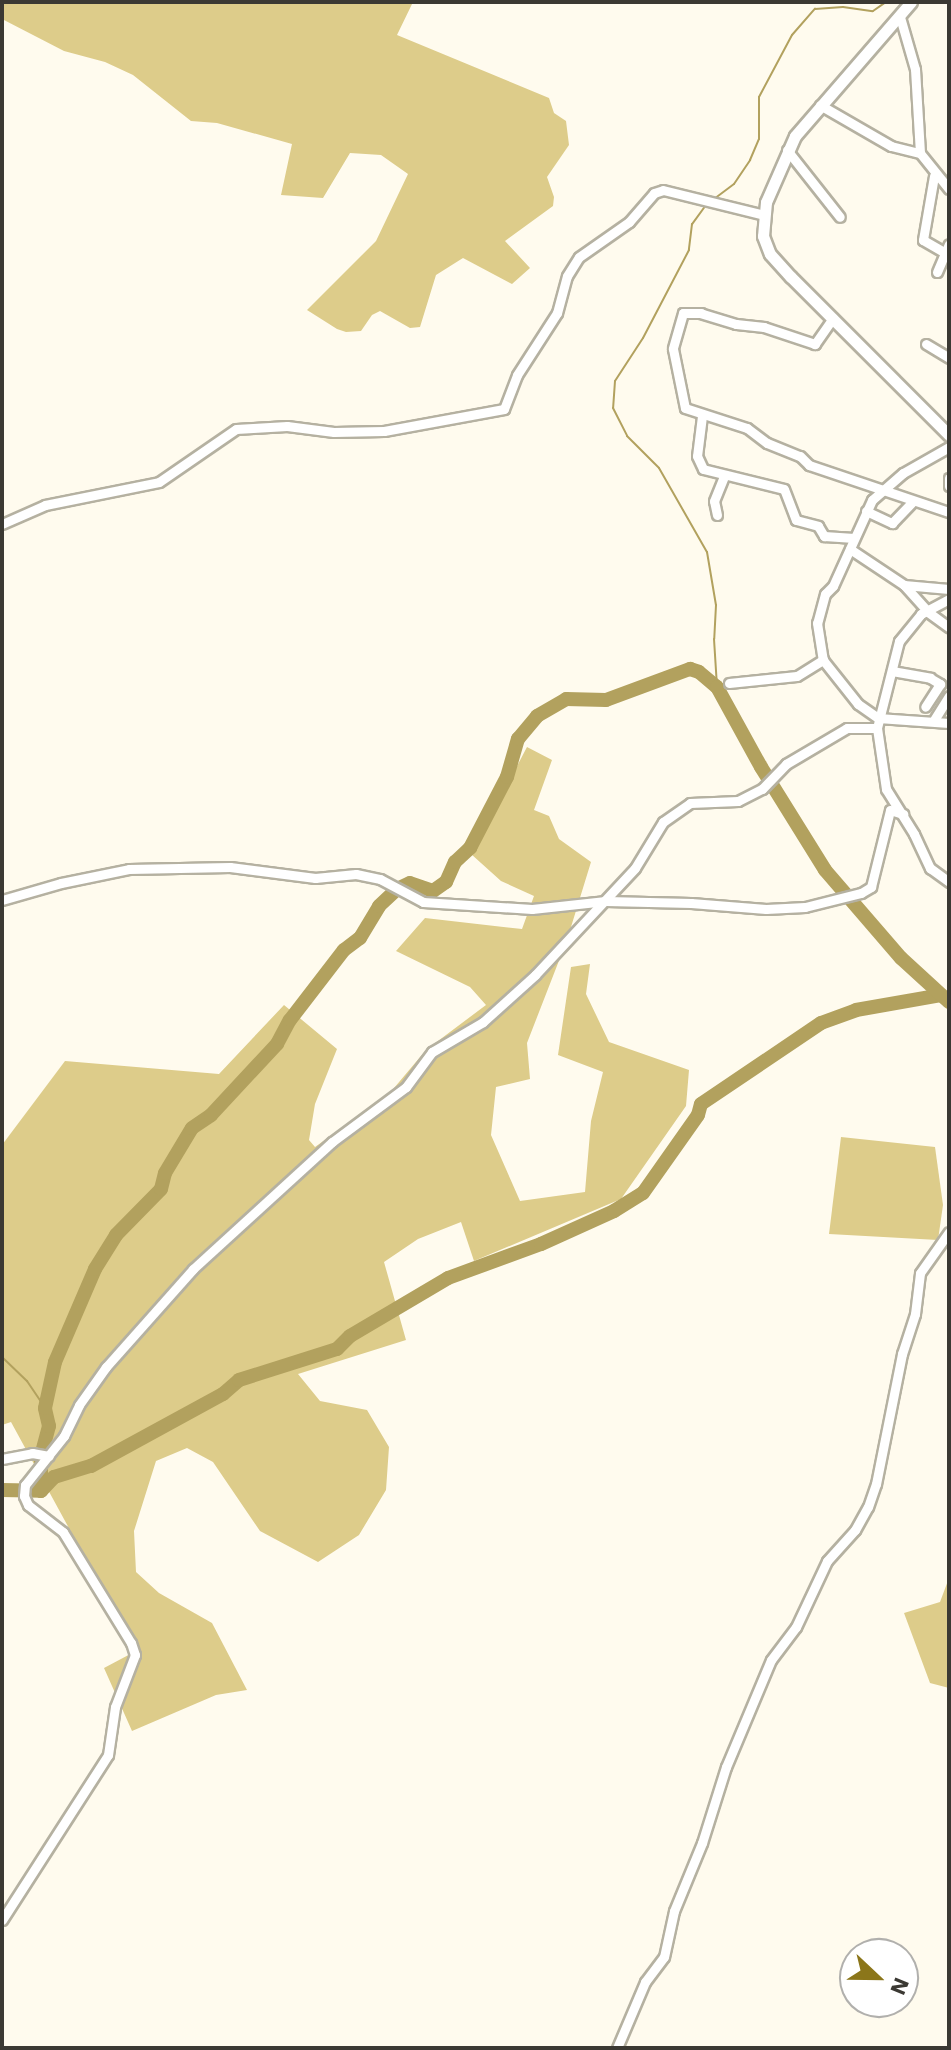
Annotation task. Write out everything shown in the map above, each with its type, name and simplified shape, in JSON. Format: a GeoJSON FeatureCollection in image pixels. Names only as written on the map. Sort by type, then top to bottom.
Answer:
{"type":"FeatureCollection","features":[{"type":"Feature","properties":{"kind":"street"},"geometry":{"type":"LineString","coordinates":[[911,2],[820,105],[787,150],[764,215],[763,236],[770,254],[949,435]]}},
{"type":"Feature","properties":{"kind":"street"},"geometry":{"type":"LineString","coordinates":[[900,17],[915,69],[920,153],[934,176],[949,189]]}},
{"type":"Feature","properties":{"kind":"street"},"geometry":{"type":"LineString","coordinates":[[820,105],[891,146],[920,153]]}},
{"type":"Feature","properties":{"kind":"street"},"geometry":{"type":"LineString","coordinates":[[787,150],[840,217]]}},
{"type":"Feature","properties":{"kind":"street"},"geometry":{"type":"LineString","coordinates":[[934,176],[923,240],[947,248],[937,272]]}},
{"type":"Feature","properties":{"kind":"street"},"geometry":{"type":"LineString","coordinates":[[2,524],[45,505],[159,482],[236,429],[287,426],[334,432],[384,431],[504,409],[517,375],[557,313],[567,276],[579,257],[629,222],[654,193],[663,190],[764,215]]}},
{"type":"Feature","properties":{"kind":"street"},"geometry":{"type":"LineString","coordinates":[[833,318],[815,344],[764,327],[736,324],[701,313],[683,313],[675,337],[674,363],[685,408],[747,428],[767,443],[800,456],[809,465],[949,512]]}},
{"type":"Feature","properties":{"kind":"street"},"geometry":{"type":"LineString","coordinates":[[926,344],[949,358]]}},
{"type":"Feature","properties":{"kind":"street"},"geometry":{"type":"LineString","coordinates":[[702,416],[697,456],[703,469],[724,476],[769,482],[784,489],[796,520],[818,526],[824,536],[854,538]]}},
{"type":"Feature","properties":{"kind":"street"},"geometry":{"type":"LineString","coordinates":[[878,723],[846,693],[841,681],[823,660],[817,615],[866,511],[881,489],[949,447]]}},
{"type":"Feature","properties":{"kind":"street"},"geometry":{"type":"LineString","coordinates":[[717,515],[714,501],[724,476]]}},
{"type":"Feature","properties":{"kind":"street"},"geometry":{"type":"LineString","coordinates":[[949,478],[949,486]]}},
{"type":"Feature","properties":{"kind":"street"},"geometry":{"type":"LineString","coordinates":[[866,511],[892,523],[913,501]]}},
{"type":"Feature","properties":{"kind":"street"},"geometry":{"type":"LineString","coordinates":[[850,549],[904,585],[928,612],[949,627]]}},
{"type":"Feature","properties":{"kind":"street"},"geometry":{"type":"LineString","coordinates":[[904,585],[949,589]]}},
{"type":"Feature","properties":{"kind":"street"},"geometry":{"type":"LineString","coordinates":[[949,599],[921,614],[899,641],[878,723],[883,778],[930,868],[949,882]]}},
{"type":"Feature","properties":{"kind":"street"},"geometry":{"type":"LineString","coordinates":[[729,683],[797,676],[823,660]]}},
{"type":"Feature","properties":{"kind":"street"},"geometry":{"type":"LineString","coordinates":[[892,671],[930,678],[940,684],[925,707]]}},
{"type":"Feature","properties":{"kind":"street"},"geometry":{"type":"LineString","coordinates":[[934,720],[949,696]]}},
{"type":"Feature","properties":{"kind":"street"},"geometry":{"type":"LineString","coordinates":[[2,1920],[108,1755],[115,1707],[135,1655],[131,1643],[63,1532],[28,1505],[24,1496],[25,1485],[49,1456],[106,1367],[193,1269],[332,1142],[406,1087],[432,1052],[483,1022],[525,985],[635,868],[663,822],[690,803],[738,801],[762,789],[786,764],[830,735],[847,728],[934,720],[949,723]]}},
{"type":"Feature","properties":{"kind":"street"},"geometry":{"type":"LineString","coordinates":[[2,900],[61,883],[129,869],[230,867],[315,878],[356,874],[380,879],[423,902],[532,909],[606,901],[766,909],[805,907],[861,893],[875,882],[890,810],[903,814]]}},
{"type":"Feature","properties":{"kind":"street"},"geometry":{"type":"LineString","coordinates":[[617,2048],[645,1982],[664,1957],[674,1911],[702,1843],[743,1720],[763,1677],[796,1627],[827,1561],[855,1530],[868,1507],[876,1484],[902,1354],[915,1314],[920,1273],[949,1234]]}},
{"type":"Feature","properties":{"kind":"street"},"geometry":{"type":"LineString","coordinates":[[2,1459],[32,1453],[49,1456]]}},
{"type":"Feature","properties":{"kind":"shaded area"},"geometry":{"type":"Polygon","coordinates":[[[2,2],[413,2],[397,35],[549,98],[554,113],[566,121],[569,145],[547,177],[554,197],[553,206],[505,241],[530,268],[512,284],[463,258],[436,275],[420,327],[410,328],[380,311],[372,315],[361,331],[337,329],[307,310],[376,241],[408,174],[381,155],[350,153],[323,198],[281,195],[292,144],[217,123],[191,121],[133,75],[105,62],[64,51],[2,19],[2,2]]]}},
{"type":"Feature","properties":{"kind":"shaded area"},"geometry":{"type":"Polygon","coordinates":[[[527,747],[552,760],[534,810],[549,816],[559,839],[591,862],[567,940],[527,1043],[530,1079],[496,1087],[491,1135],[520,1201],[585,1192],[591,1121],[603,1072],[558,1055],[571,967],[590,964],[586,994],[609,1042],[689,1070],[686,1106],[621,1199],[474,1261],[461,1222],[418,1239],[384,1262],[406,1340],[298,1374],[320,1401],[367,1410],[389,1447],[386,1490],[359,1535],[318,1562],[260,1531],[213,1462],[187,1448],[156,1461],[134,1531],[136,1572],[159,1593],[212,1623],[247,1690],[216,1695],[132,1731],[104,1668],[136,1651],[11,1422],[2,1425],[2,1145],[65,1061],[219,1074],[284,1005],[337,1049],[315,1104],[309,1140],[315,1147],[389,1094],[426,1050],[486,1005],[470,987],[396,951],[425,918],[522,929],[534,896],[501,881],[471,854],[527,747]]]}},
{"type":"Feature","properties":{"kind":"shaded area"},"geometry":{"type":"Polygon","coordinates":[[[841,1137],[935,1147],[943,1205],[938,1240],[829,1234],[841,1137]]]}},
{"type":"Feature","properties":{"kind":"shaded area"},"geometry":{"type":"Polygon","coordinates":[[[949,1578],[949,1688],[930,1683],[904,1613],[940,1602],[949,1578]]]}},
{"type":"Feature","properties":{"kind":"waterway"},"geometry":{"type":"LineString","coordinates":[[714,199],[734,184],[750,160],[759,139],[759,97],[792,35],[815,9],[843,7],[873,11],[886,2]]}},
{"type":"Feature","properties":{"kind":"waterway"},"geometry":{"type":"LineString","coordinates":[[706,205],[692,224],[689,250],[643,338],[615,381],[613,408],[627,436],[659,468],[707,552],[716,605],[714,639],[717,687]]}},
{"type":"Feature","properties":{"kind":"waterway"},"geometry":{"type":"LineString","coordinates":[[41,1491],[41,1456],[49,1426],[45,1408],[55,1362],[95,1269],[116,1235],[161,1189],[165,1173],[192,1128],[211,1115],[277,1044],[290,1020],[344,950],[360,938],[379,906],[397,889],[410,883],[433,891],[446,882],[455,862],[470,848],[507,777],[518,739],[537,716],[566,699],[606,700],[690,669],[699,672],[717,687],[761,767],[825,870],[901,958],[949,1002]]}},
{"type":"Feature","properties":{"kind":"waterway"},"geometry":{"type":"LineString","coordinates":[[2,1490],[41,1491],[54,1477],[91,1466],[223,1394],[239,1380],[337,1349],[350,1336],[448,1278],[541,1244],[614,1211],[643,1193],[698,1115],[701,1104],[821,1023],[856,1010],[941,995]]}},
{"type":"Feature","properties":{"kind":"waterway"},"geometry":{"type":"LineString","coordinates":[[2,1357],[27,1381],[45,1408]]}}]}
